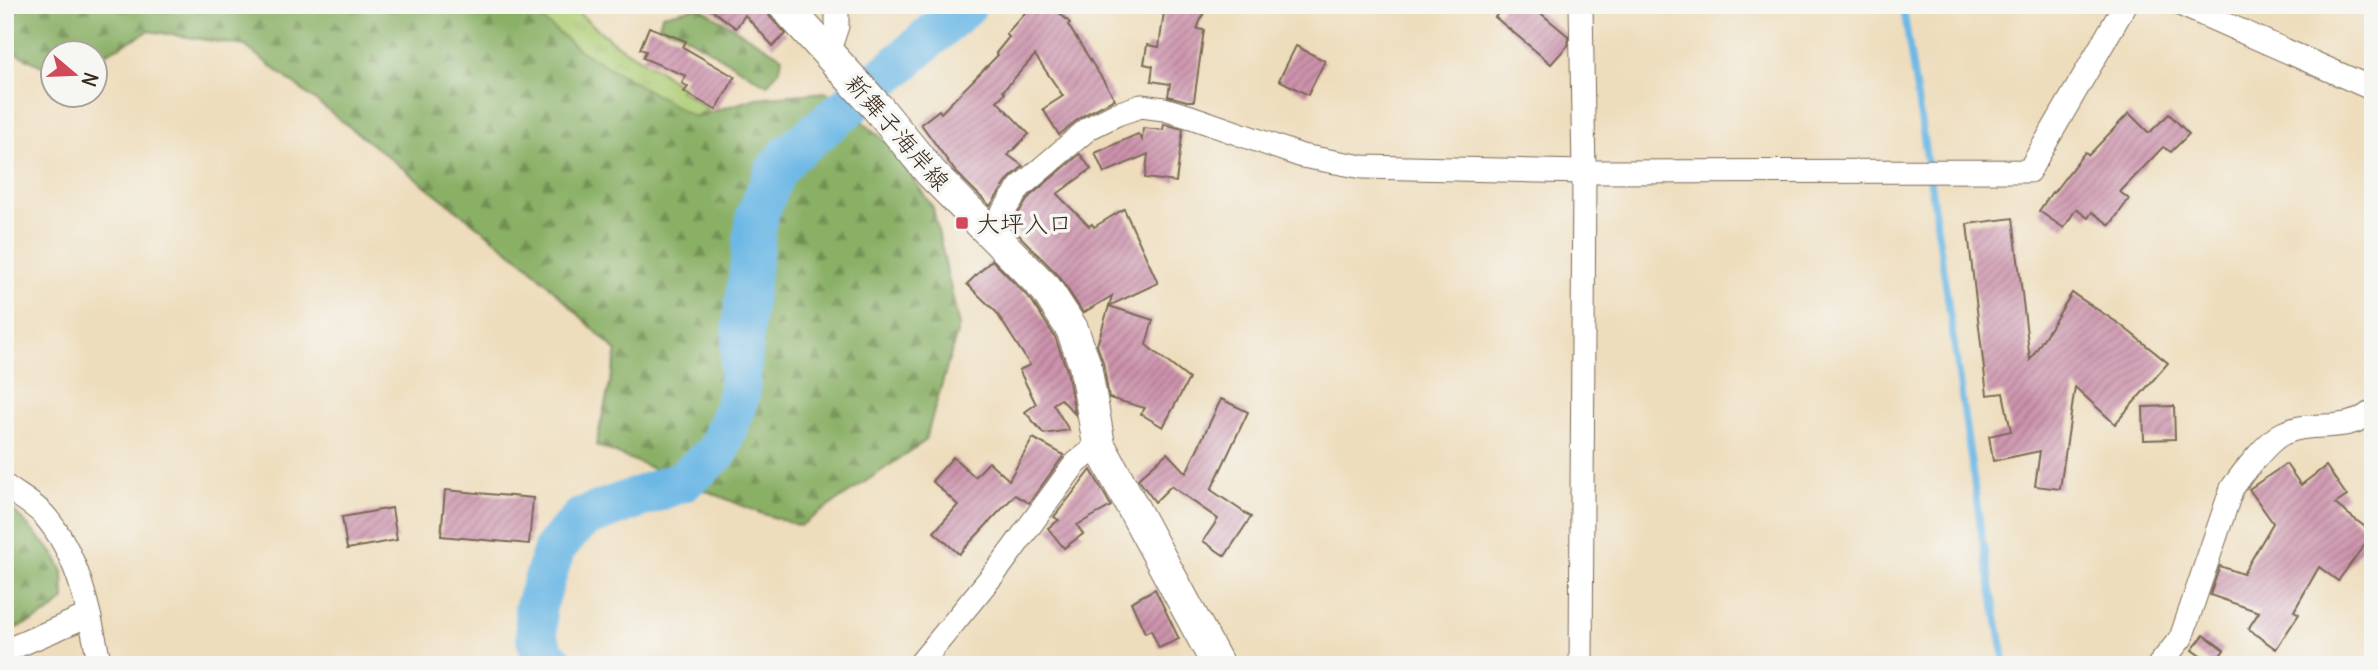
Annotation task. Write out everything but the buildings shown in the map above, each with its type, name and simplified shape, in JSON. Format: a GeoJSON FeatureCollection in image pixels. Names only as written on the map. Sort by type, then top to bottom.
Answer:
{"type":"FeatureCollection","features":[{"type":"Feature","properties":{"kind":"main road","name":"新舞子海岸線"},"geometry":{"type":"LineString","coordinates":[[784,5],[877,107],[931,173],[1046,289],[1072,329],[1085,365],[1099,445],[1217,665]]}},
{"type":"Feature","properties":{"kind":"street"},"geometry":{"type":"LineString","coordinates":[[836,62],[837,5]]}},
{"type":"Feature","properties":{"kind":"street"},"geometry":{"type":"LineString","coordinates":[[1581,5],[1584,172],[1581,665]]}},
{"type":"Feature","properties":{"kind":"street"},"geometry":{"type":"LineString","coordinates":[[989,232],[1020,187],[1089,128],[1141,106],[1191,117],[1302,156],[1363,167],[1584,172],[2029,171],[2125,5]]}},
{"type":"Feature","properties":{"kind":"street"},"geometry":{"type":"LineString","coordinates":[[2182,5],[2372,88]]}},
{"type":"Feature","properties":{"kind":"street"},"geometry":{"type":"LineString","coordinates":[[2159,665],[2181,638],[2232,488],[2245,469],[2282,433],[2306,426],[2342,427],[2373,411]]}},
{"type":"Feature","properties":{"kind":"street"},"geometry":{"type":"LineString","coordinates":[[919,665],[1001,565],[1074,464],[1099,445]]}},
{"type":"Feature","properties":{"kind":"street"},"geometry":{"type":"LineString","coordinates":[[5,486],[43,514],[66,547],[78,575],[100,665]]}},
{"type":"Feature","properties":{"kind":"street"},"geometry":{"type":"LineString","coordinates":[[5,651],[89,615]]}},
{"type":"Feature","properties":{"kind":"green space"},"geometry":{"type":"Polygon","coordinates":[[[5,5],[525,5],[581,51],[694,117],[757,98],[827,92],[890,145],[933,208],[959,326],[925,441],[800,526],[760,513],[596,445],[617,352],[529,266],[245,46],[149,31],[108,52],[108,38],[38,38],[38,64],[5,48],[5,5]]]}},
{"type":"Feature","properties":{"kind":"green space"},"geometry":{"type":"Polygon","coordinates":[[[525,5],[569,5],[614,43],[660,71],[683,88],[680,90],[708,109],[694,117],[581,51],[525,5]]]}},
{"type":"Feature","properties":{"kind":"green space"},"geometry":{"type":"Polygon","coordinates":[[[699,7],[782,57],[780,69],[767,85],[677,31],[659,26],[662,15],[699,7]]]}},
{"type":"Feature","properties":{"kind":"green space"},"geometry":{"type":"Polygon","coordinates":[[[5,501],[54,554],[63,572],[64,599],[45,615],[5,632],[5,501]]]}},
{"type":"Feature","properties":{"kind":"waterway"},"geometry":{"type":"LineString","coordinates":[[555,665],[544,655],[537,639],[535,609],[555,547],[582,518],[683,481],[718,451],[739,395],[744,317],[757,215],[776,170],[790,154],[966,5]]}},
{"type":"Feature","properties":{"kind":"waterway"},"geometry":{"type":"LineString","coordinates":[[1903,5],[1983,545],[2004,656],[2003,665]]}},
{"type":"Feature","properties":{"kind":"place","name":"大坪入口"},"geometry":{"type":"Point","coordinates":[962,223]}}]}
